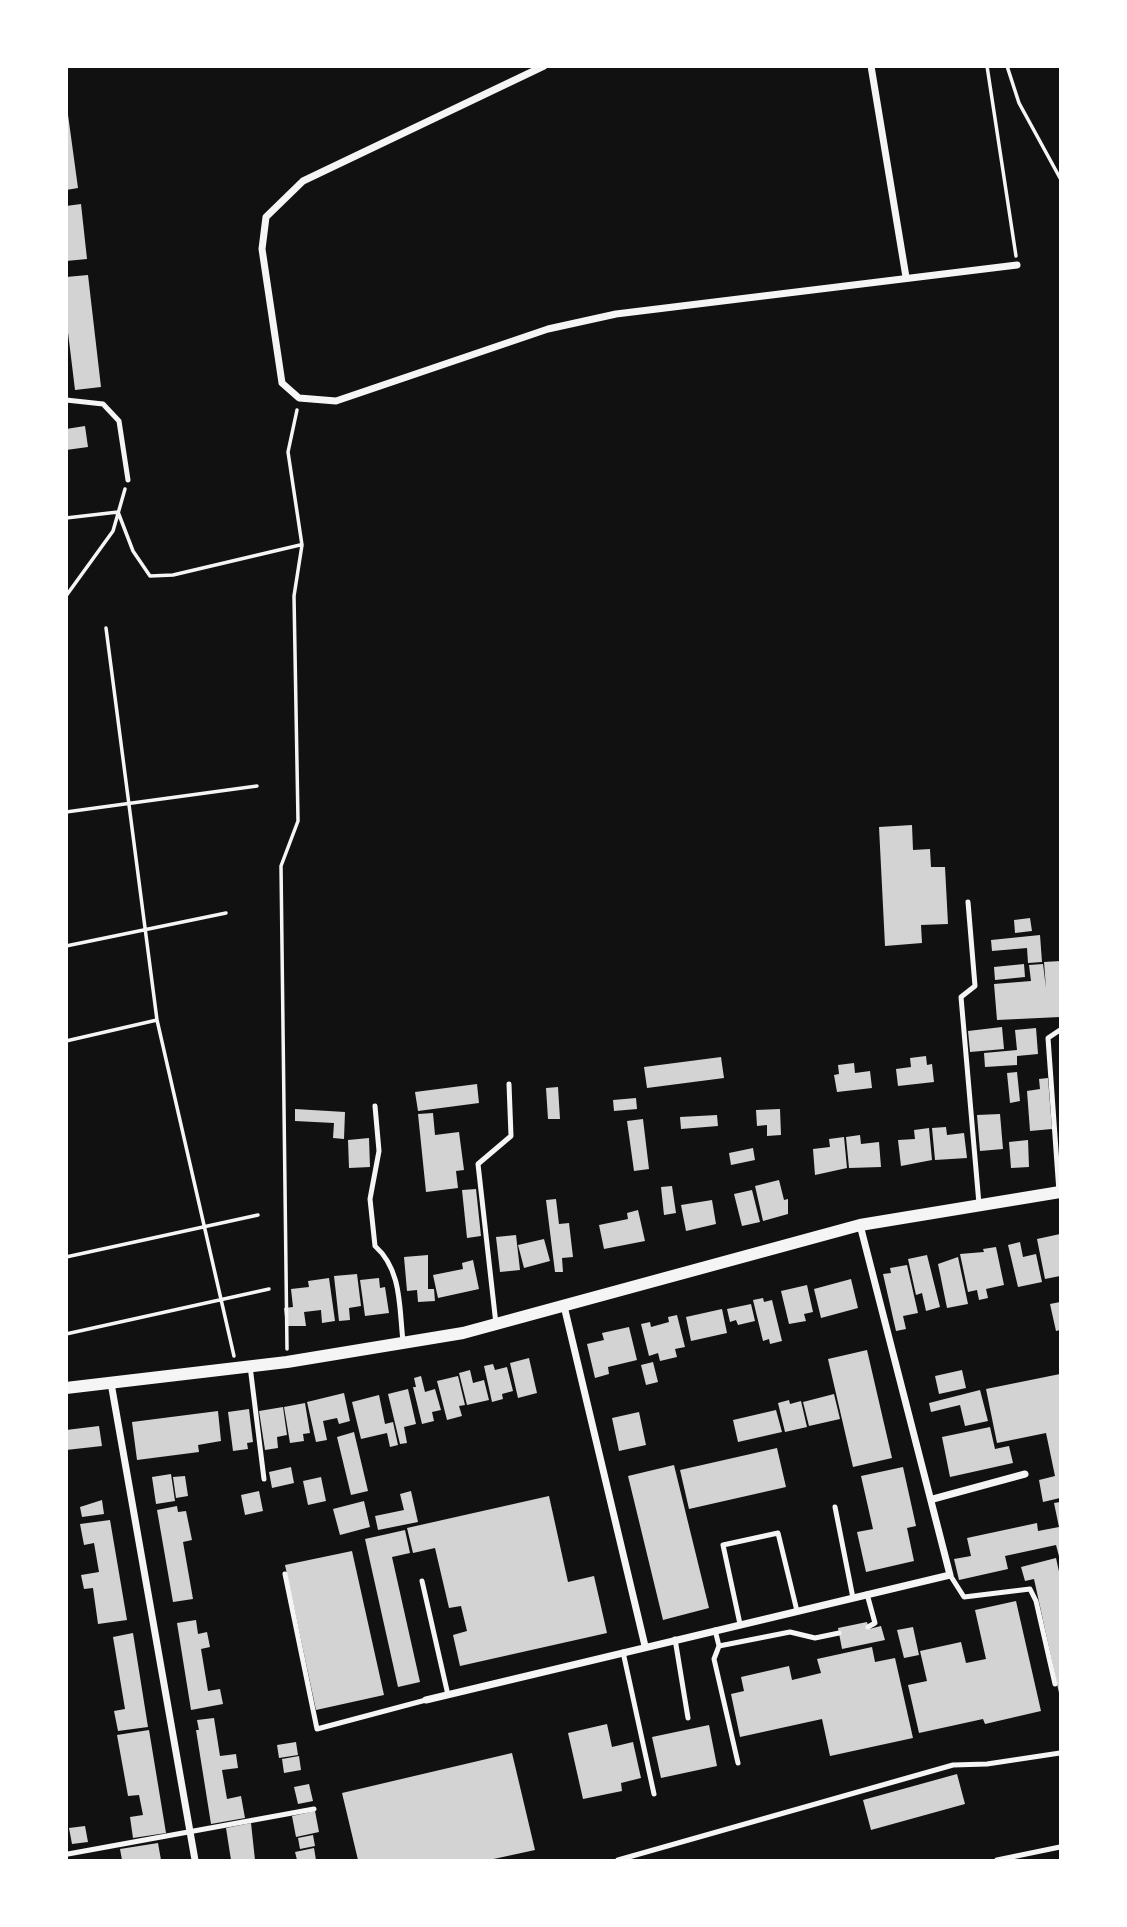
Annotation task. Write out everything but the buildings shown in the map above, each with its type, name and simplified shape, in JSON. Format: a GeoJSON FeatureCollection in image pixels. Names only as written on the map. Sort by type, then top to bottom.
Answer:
{"type":"FeatureCollection","features":[{"type":"Feature","properties":{"kind":"street"},"geometry":{"type":"LineString","coordinates":[[544,66],[303,181],[266,216],[262,249],[282,383],[299,398],[336,401],[548,329],[616,314],[1017,265]]}},
{"type":"Feature","properties":{"kind":"street"},"geometry":{"type":"LineString","coordinates":[[871,66],[906,277]]}},
{"type":"Feature","properties":{"kind":"street"},"geometry":{"type":"LineString","coordinates":[[66,1388],[287,1362],[403,1344],[496,1324],[860,1225],[1060,1192]]}},
{"type":"Feature","properties":{"kind":"street"},"geometry":{"type":"LineString","coordinates":[[426,1700],[950,1575],[933,1499],[860,1225]]}},
{"type":"Feature","properties":{"kind":"street"},"geometry":{"type":"LineString","coordinates":[[564,1306],[645,1646]]}},
{"type":"Feature","properties":{"kind":"street"},"geometry":{"type":"LineString","coordinates":[[111,1383],[195,1860]]}},
{"type":"Feature","properties":{"kind":"street"},"geometry":{"type":"LineString","coordinates":[[933,1499],[1025,1475]]}},
{"type":"Feature","properties":{"kind":"lane"},"geometry":{"type":"LineString","coordinates":[[66,400],[103,404],[119,421],[128,480]]}},
{"type":"Feature","properties":{"kind":"lane"},"geometry":{"type":"LineString","coordinates":[[968,902],[975,986],[961,997],[979,1204]]}},
{"type":"Feature","properties":{"kind":"lane"},"geometry":{"type":"LineString","coordinates":[[1060,1030],[1048,1038],[1060,1192]]}},
{"type":"Feature","properties":{"kind":"lane"},"geometry":{"type":"LineString","coordinates":[[496,1324],[478,1164],[511,1136],[509,1084]]}},
{"type":"Feature","properties":{"kind":"lane"},"geometry":{"type":"LineString","coordinates":[[375,1106],[379,1152],[370,1199],[374,1246],[389,1258],[396,1277],[403,1344]]}},
{"type":"Feature","properties":{"kind":"lane"},"geometry":{"type":"LineString","coordinates":[[244,1367],[264,1479]]}},
{"type":"Feature","properties":{"kind":"lane"},"geometry":{"type":"LineString","coordinates":[[835,1507],[853,1598]]}},
{"type":"Feature","properties":{"kind":"lane"},"geometry":{"type":"LineString","coordinates":[[740,1624],[723,1545],[778,1532],[797,1611]]}},
{"type":"Feature","properties":{"kind":"lane"},"geometry":{"type":"LineString","coordinates":[[285,1574],[317,1729],[426,1700]]}},
{"type":"Feature","properties":{"kind":"lane"},"geometry":{"type":"LineString","coordinates":[[950,1575],[964,1597],[1030,1589],[1036,1601],[1055,1684]]}},
{"type":"Feature","properties":{"kind":"lane"},"geometry":{"type":"LineString","coordinates":[[422,1581],[448,1695]]}},
{"type":"Feature","properties":{"kind":"lane"},"geometry":{"type":"LineString","coordinates":[[867,1594],[875,1623],[868,1626]]}},
{"type":"Feature","properties":{"kind":"lane"},"geometry":{"type":"LineString","coordinates":[[715,1630],[719,1646],[714,1659],[738,1763]]}},
{"type":"Feature","properties":{"kind":"lane"},"geometry":{"type":"LineString","coordinates":[[719,1646],[790,1632],[815,1638],[839,1633]]}},
{"type":"Feature","properties":{"kind":"lane"},"geometry":{"type":"LineString","coordinates":[[675,1639],[688,1718]]}},
{"type":"Feature","properties":{"kind":"lane"},"geometry":{"type":"LineString","coordinates":[[623,1652],[654,1794]]}},
{"type":"Feature","properties":{"kind":"lane"},"geometry":{"type":"LineString","coordinates":[[618,1860],[953,1765],[987,1764],[1060,1753]]}},
{"type":"Feature","properties":{"kind":"lane"},"geometry":{"type":"LineString","coordinates":[[68,1854],[314,1809]]}},
{"type":"Feature","properties":{"kind":"lane"},"geometry":{"type":"LineString","coordinates":[[997,1860],[1060,1847]]}},
{"type":"Feature","properties":{"kind":"path"},"geometry":{"type":"LineString","coordinates":[[987,66],[1017,265]]}},
{"type":"Feature","properties":{"kind":"path"},"geometry":{"type":"LineString","coordinates":[[1007,66],[1019,103],[1060,177]]}},
{"type":"Feature","properties":{"kind":"path"},"geometry":{"type":"LineString","coordinates":[[287,1362],[281,866],[298,821],[294,596],[302,545],[288,452],[299,398]]}},
{"type":"Feature","properties":{"kind":"path"},"geometry":{"type":"LineString","coordinates":[[66,596],[113,531],[128,480]]}},
{"type":"Feature","properties":{"kind":"path"},"geometry":{"type":"LineString","coordinates":[[118,512],[133,551],[150,576],[173,575],[302,545]]}},
{"type":"Feature","properties":{"kind":"path"},"geometry":{"type":"LineString","coordinates":[[66,518],[118,512]]}},
{"type":"Feature","properties":{"kind":"path"},"geometry":{"type":"LineString","coordinates":[[106,628],[131,803],[156,1020],[221,1300],[244,1367]]}},
{"type":"Feature","properties":{"kind":"path"},"geometry":{"type":"LineString","coordinates":[[66,812],[257,786]]}},
{"type":"Feature","properties":{"kind":"path"},"geometry":{"type":"LineString","coordinates":[[66,946],[226,913]]}},
{"type":"Feature","properties":{"kind":"path"},"geometry":{"type":"LineString","coordinates":[[66,1041],[156,1020]]}},
{"type":"Feature","properties":{"kind":"path"},"geometry":{"type":"LineString","coordinates":[[66,1257],[258,1215]]}},
{"type":"Feature","properties":{"kind":"path"},"geometry":{"type":"LineString","coordinates":[[66,1334],[269,1289]]}}]}
